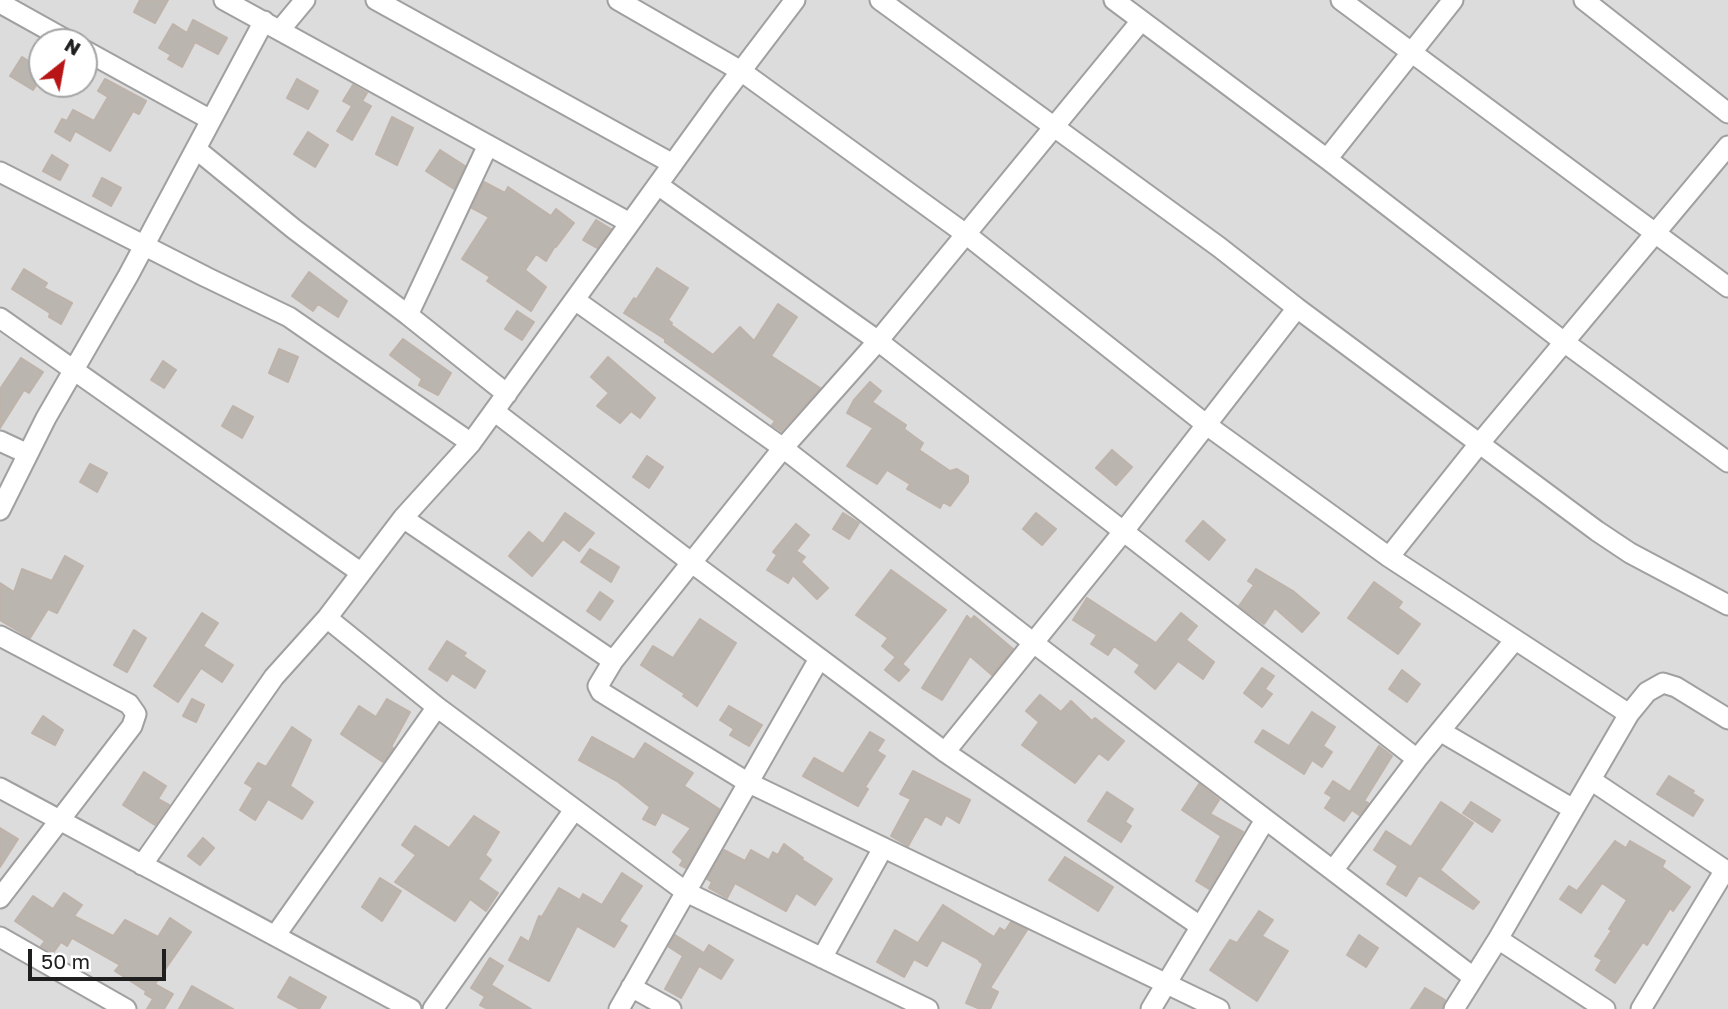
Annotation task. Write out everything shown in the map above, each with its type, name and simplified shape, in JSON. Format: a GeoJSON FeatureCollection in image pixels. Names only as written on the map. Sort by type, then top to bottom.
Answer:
{"type":"FeatureCollection","features":[{"type":"Feature","properties":{"kind":"street"},"geometry":{"type":"LineString","coordinates":[[224,0],[630,223]]}},
{"type":"Feature","properties":{"kind":"street"},"geometry":{"type":"LineString","coordinates":[[0,510],[211,120],[272,25],[305,0]]}},
{"type":"Feature","properties":{"kind":"street"},"geometry":{"type":"LineString","coordinates":[[618,0],[741,71],[967,234],[1208,426],[1389,557],[1629,714]]}},
{"type":"Feature","properties":{"kind":"street"},"geometry":{"type":"LineString","coordinates":[[142,865],[274,677],[327,618],[403,518],[471,443],[795,0]]}},
{"type":"Feature","properties":{"kind":"street"},"geometry":{"type":"LineString","coordinates":[[880,0],[1219,247],[1597,531],[1630,553],[1728,605]]}},
{"type":"Feature","properties":{"kind":"street"},"geometry":{"type":"LineString","coordinates":[[1114,0],[1327,159],[1564,342],[1728,462]]}},
{"type":"Feature","properties":{"kind":"street"},"geometry":{"type":"LineString","coordinates":[[1341,0],[1728,287]]}},
{"type":"Feature","properties":{"kind":"street"},"geometry":{"type":"LineString","coordinates":[[1327,159],[1453,0]]}},
{"type":"Feature","properties":{"kind":"street"},"geometry":{"type":"LineString","coordinates":[[1584,0],[1728,113]]}},
{"type":"Feature","properties":{"kind":"street"},"geometry":{"type":"LineString","coordinates":[[0,3],[45,28]]}},
{"type":"Feature","properties":{"kind":"street"},"geometry":{"type":"LineString","coordinates":[[389,3],[673,164]]}},
{"type":"Feature","properties":{"kind":"street"},"geometry":{"type":"LineString","coordinates":[[1141,21],[878,341],[783,448],[613,661],[598,686],[601,692],[747,782],[1219,1009]]}},
{"type":"Feature","properties":{"kind":"street"},"geometry":{"type":"LineString","coordinates":[[98,58],[211,120]]}},
{"type":"Feature","properties":{"kind":"street"},"geometry":{"type":"LineString","coordinates":[[408,315],[488,145]]}},
{"type":"Feature","properties":{"kind":"street"},"geometry":{"type":"LineString","coordinates":[[1389,557],[1479,444],[1728,146]]}},
{"type":"Feature","properties":{"kind":"street"},"geometry":{"type":"LineString","coordinates":[[196,149],[294,229],[507,394]]}},
{"type":"Feature","properties":{"kind":"street"},"geometry":{"type":"LineString","coordinates":[[0,172],[305,326],[471,443]]}},
{"type":"Feature","properties":{"kind":"street"},"geometry":{"type":"LineString","coordinates":[[658,185],[878,341],[1417,759]]}},
{"type":"Feature","properties":{"kind":"street"},"geometry":{"type":"LineString","coordinates":[[575,300],[783,448],[1473,977]]}},
{"type":"Feature","properties":{"kind":"street"},"geometry":{"type":"LineString","coordinates":[[945,752],[1208,426],[1297,308]]}},
{"type":"Feature","properties":{"kind":"street"},"geometry":{"type":"LineString","coordinates":[[0,318],[360,572]]}},
{"type":"Feature","properties":{"kind":"street"},"geometry":{"type":"LineString","coordinates":[[494,411],[945,752],[1200,926]]}},
{"type":"Feature","properties":{"kind":"street"},"geometry":{"type":"LineString","coordinates":[[0,441],[28,454]]}},
{"type":"Feature","properties":{"kind":"street"},"geometry":{"type":"LineString","coordinates":[[403,518],[613,661]]}},
{"type":"Feature","properties":{"kind":"street"},"geometry":{"type":"LineString","coordinates":[[327,618],[437,707],[687,892],[928,1009]]}},
{"type":"Feature","properties":{"kind":"street"},"geometry":{"type":"LineString","coordinates":[[0,636],[130,704],[136,714],[132,726],[0,898]]}},
{"type":"Feature","properties":{"kind":"street"},"geometry":{"type":"LineString","coordinates":[[1334,869],[1417,759],[1514,641]]}},
{"type":"Feature","properties":{"kind":"street"},"geometry":{"type":"LineString","coordinates":[[619,1009],[820,659]]}},
{"type":"Feature","properties":{"kind":"street"},"geometry":{"type":"LineString","coordinates":[[1454,1009],[1498,939],[1629,714],[1647,692],[1663,683],[1676,687],[1728,719]]}},
{"type":"Feature","properties":{"kind":"street"},"geometry":{"type":"LineString","coordinates":[[275,936],[437,707]]}},
{"type":"Feature","properties":{"kind":"street"},"geometry":{"type":"LineString","coordinates":[[1440,731],[1573,808]]}},
{"type":"Feature","properties":{"kind":"street"},"geometry":{"type":"LineString","coordinates":[[1591,780],[1727,871],[1642,1009]]}},
{"type":"Feature","properties":{"kind":"street"},"geometry":{"type":"LineString","coordinates":[[0,788],[411,1009]]}},
{"type":"Feature","properties":{"kind":"street"},"geometry":{"type":"LineString","coordinates":[[433,1009],[574,810]]}},
{"type":"Feature","properties":{"kind":"street"},"geometry":{"type":"LineString","coordinates":[[1151,1009],[1265,820]]}},
{"type":"Feature","properties":{"kind":"street"},"geometry":{"type":"LineString","coordinates":[[822,958],[883,848]]}},
{"type":"Feature","properties":{"kind":"street"},"geometry":{"type":"LineString","coordinates":[[0,937],[126,1009]]}},
{"type":"Feature","properties":{"kind":"street"},"geometry":{"type":"LineString","coordinates":[[1498,939],[1605,1009]]}},
{"type":"Feature","properties":{"kind":"street"},"geometry":{"type":"LineString","coordinates":[[631,987],[671,1009]]}},
{"type":"Feature","properties":{"kind":"shaded area"},"geometry":{"type":"Polygon","coordinates":[[[0,0],[1728,0],[1728,1009],[0,1009],[0,0]]]}},
{"type":"Feature","properties":{"kind":"building"},"geometry":{"type":"Polygon","coordinates":[[[140,0],[168,0],[155,23],[134,12],[140,0]]]}},
{"type":"Feature","properties":{"kind":"building"},"geometry":{"type":"Polygon","coordinates":[[[193,20],[227,38],[218,54],[195,42],[182,67],[168,59],[171,55],[159,48],[173,24],[187,33],[193,20]]]}},
{"type":"Feature","properties":{"kind":"building"},"geometry":{"type":"Polygon","coordinates":[[[22,57],[28,61],[28,87],[10,76],[22,57]]]}},
{"type":"Feature","properties":{"kind":"building"},"geometry":{"type":"Polygon","coordinates":[[[105,79],[146,101],[139,114],[133,111],[110,151],[75,131],[70,141],[55,132],[62,119],[67,121],[73,110],[94,121],[108,97],[98,91],[105,79]]]}},
{"type":"Feature","properties":{"kind":"building"},"geometry":{"type":"Polygon","coordinates":[[[297,79],[318,91],[308,109],[287,98],[297,79]]]}},
{"type":"Feature","properties":{"kind":"building"},"geometry":{"type":"Polygon","coordinates":[[[353,85],[367,93],[362,101],[371,106],[352,140],[337,131],[352,106],[343,101],[353,85]]]}},
{"type":"Feature","properties":{"kind":"building"},"geometry":{"type":"Polygon","coordinates":[[[392,117],[413,128],[397,165],[376,154],[392,117]]]}},
{"type":"Feature","properties":{"kind":"building"},"geometry":{"type":"Polygon","coordinates":[[[308,132],[328,145],[315,167],[294,154],[308,132]]]}},
{"type":"Feature","properties":{"kind":"building"},"geometry":{"type":"Polygon","coordinates":[[[440,150],[465,166],[454,189],[426,171],[440,150]]]}},
{"type":"Feature","properties":{"kind":"building"},"geometry":{"type":"Polygon","coordinates":[[[52,155],[68,165],[60,180],[43,171],[52,155]]]}},
{"type":"Feature","properties":{"kind":"building"},"geometry":{"type":"Polygon","coordinates":[[[102,178],[121,188],[111,206],[93,196],[102,178]]]}},
{"type":"Feature","properties":{"kind":"building"},"geometry":{"type":"Polygon","coordinates":[[[484,182],[505,193],[508,187],[551,216],[556,209],[574,223],[546,261],[536,254],[525,270],[546,287],[531,311],[487,281],[490,277],[462,259],[489,217],[472,208],[484,182]]]}},
{"type":"Feature","properties":{"kind":"building"},"geometry":{"type":"Polygon","coordinates":[[[596,220],[611,229],[597,248],[583,240],[596,220]]]}},
{"type":"Feature","properties":{"kind":"building"},"geometry":{"type":"Polygon","coordinates":[[[657,268],[688,288],[668,320],[671,325],[713,355],[740,327],[754,341],[778,304],[797,317],[771,356],[820,388],[781,431],[772,425],[775,421],[665,342],[665,339],[624,313],[657,268]]]}},
{"type":"Feature","properties":{"kind":"building"},"geometry":{"type":"Polygon","coordinates":[[[24,269],[47,283],[44,288],[72,303],[61,324],[49,317],[50,313],[12,289],[24,269]]]}},
{"type":"Feature","properties":{"kind":"building"},"geometry":{"type":"Polygon","coordinates":[[[309,272],[347,301],[338,317],[318,304],[313,311],[292,296],[309,272]]]}},
{"type":"Feature","properties":{"kind":"building"},"geometry":{"type":"Polygon","coordinates":[[[517,311],[534,322],[522,340],[505,329],[517,311]]]}},
{"type":"Feature","properties":{"kind":"building"},"geometry":{"type":"Polygon","coordinates":[[[403,339],[451,373],[438,395],[419,385],[422,379],[390,355],[403,339]]]}},
{"type":"Feature","properties":{"kind":"building"},"geometry":{"type":"Polygon","coordinates":[[[279,349],[298,357],[288,382],[269,373],[279,349]]]}},
{"type":"Feature","properties":{"kind":"building"},"geometry":{"type":"Polygon","coordinates":[[[608,357],[655,398],[640,418],[631,411],[620,423],[597,406],[609,393],[591,377],[608,357]]]}},
{"type":"Feature","properties":{"kind":"building"},"geometry":{"type":"Polygon","coordinates":[[[21,358],[43,372],[29,393],[24,390],[0,428],[0,389],[21,358]]]}},
{"type":"Feature","properties":{"kind":"building"},"geometry":{"type":"Polygon","coordinates":[[[163,361],[176,370],[164,388],[151,380],[163,361]]]}},
{"type":"Feature","properties":{"kind":"building"},"geometry":{"type":"Polygon","coordinates":[[[870,382],[881,391],[872,402],[906,425],[904,429],[923,443],[919,450],[950,471],[957,469],[968,476],[968,482],[950,506],[943,502],[940,508],[907,489],[910,484],[887,470],[877,484],[847,466],[873,428],[847,413],[854,400],[870,382]]]}},
{"type":"Feature","properties":{"kind":"building"},"geometry":{"type":"Polygon","coordinates":[[[233,406],[253,417],[242,438],[222,426],[233,406]]]}},
{"type":"Feature","properties":{"kind":"building"},"geometry":{"type":"Polygon","coordinates":[[[1112,450],[1132,467],[1116,485],[1096,468],[1112,450]]]}},
{"type":"Feature","properties":{"kind":"building"},"geometry":{"type":"Polygon","coordinates":[[[647,456],[663,467],[649,488],[633,477],[647,456]]]}},
{"type":"Feature","properties":{"kind":"building"},"geometry":{"type":"Polygon","coordinates":[[[90,464],[107,473],[97,492],[80,482],[90,464]]]}},
{"type":"Feature","properties":{"kind":"building"},"geometry":{"type":"Polygon","coordinates":[[[565,513],[594,533],[579,551],[563,539],[532,576],[509,556],[529,532],[543,544],[565,513]]]}},
{"type":"Feature","properties":{"kind":"building"},"geometry":{"type":"Polygon","coordinates":[[[843,513],[859,523],[849,539],[833,529],[843,513]]]}},
{"type":"Feature","properties":{"kind":"building"},"geometry":{"type":"Polygon","coordinates":[[[1036,513],[1056,529],[1042,545],[1023,529],[1036,513]]]}},
{"type":"Feature","properties":{"kind":"building"},"geometry":{"type":"Polygon","coordinates":[[[1203,521],[1225,540],[1209,560],[1186,541],[1203,521]]]}},
{"type":"Feature","properties":{"kind":"building"},"geometry":{"type":"Polygon","coordinates":[[[796,524],[809,535],[796,551],[805,557],[801,562],[828,588],[817,599],[793,575],[788,583],[767,570],[777,555],[773,552],[796,524]]]}},
{"type":"Feature","properties":{"kind":"building"},"geometry":{"type":"Polygon","coordinates":[[[590,549],[619,567],[611,582],[581,562],[590,549]]]}},
{"type":"Feature","properties":{"kind":"building"},"geometry":{"type":"Polygon","coordinates":[[[65,556],[83,566],[57,613],[48,609],[30,638],[0,620],[0,583],[14,592],[22,569],[52,581],[65,556]]]}},
{"type":"Feature","properties":{"kind":"building"},"geometry":{"type":"Polygon","coordinates":[[[1256,569],[1293,591],[1319,613],[1302,632],[1275,608],[1264,624],[1239,606],[1254,585],[1248,581],[1256,569]]]}},
{"type":"Feature","properties":{"kind":"building"},"geometry":{"type":"Polygon","coordinates":[[[891,570],[946,610],[903,663],[882,646],[888,638],[856,615],[891,570]]]}},
{"type":"Feature","properties":{"kind":"building"},"geometry":{"type":"Polygon","coordinates":[[[1374,582],[1402,602],[1398,608],[1420,624],[1398,654],[1348,618],[1374,582]]]}},
{"type":"Feature","properties":{"kind":"building"},"geometry":{"type":"Polygon","coordinates":[[[600,592],[613,601],[600,620],[587,611],[600,592]]]}},
{"type":"Feature","properties":{"kind":"building"},"geometry":{"type":"Polygon","coordinates":[[[1087,598],[1156,643],[1181,613],[1197,626],[1186,640],[1214,662],[1203,679],[1178,661],[1155,689],[1135,672],[1140,665],[1114,646],[1108,655],[1091,644],[1097,635],[1073,620],[1087,598]]]}},
{"type":"Feature","properties":{"kind":"building"},"geometry":{"type":"Polygon","coordinates":[[[202,613],[218,623],[203,646],[233,665],[222,682],[201,668],[178,702],[154,686],[202,613]]]}},
{"type":"Feature","properties":{"kind":"building"},"geometry":{"type":"Polygon","coordinates":[[[967,616],[971,620],[974,616],[1013,649],[992,675],[970,656],[942,700],[922,688],[967,616]]]}},
{"type":"Feature","properties":{"kind":"building"},"geometry":{"type":"Polygon","coordinates":[[[700,619],[736,643],[697,706],[683,696],[685,694],[641,665],[653,646],[673,658],[700,619]]]}},
{"type":"Feature","properties":{"kind":"building"},"geometry":{"type":"Polygon","coordinates":[[[134,630],[146,638],[127,672],[114,665],[134,630]]]}},
{"type":"Feature","properties":{"kind":"building"},"geometry":{"type":"Polygon","coordinates":[[[447,641],[466,653],[463,656],[485,671],[475,688],[452,673],[447,681],[429,669],[447,641]]]}},
{"type":"Feature","properties":{"kind":"building"},"geometry":{"type":"Polygon","coordinates":[[[895,658],[909,670],[899,681],[885,670],[895,658]]]}},
{"type":"Feature","properties":{"kind":"building"},"geometry":{"type":"Polygon","coordinates":[[[1262,668],[1274,676],[1265,689],[1272,694],[1262,707],[1244,693],[1262,668]]]}},
{"type":"Feature","properties":{"kind":"building"},"geometry":{"type":"Polygon","coordinates":[[[1402,670],[1420,684],[1407,702],[1389,689],[1402,670]]]}},
{"type":"Feature","properties":{"kind":"building"},"geometry":{"type":"Polygon","coordinates":[[[1040,695],[1061,712],[1071,701],[1092,721],[1095,718],[1124,741],[1108,760],[1099,753],[1075,783],[1022,745],[1039,722],[1026,711],[1040,695]]]}},
{"type":"Feature","properties":{"kind":"building"},"geometry":{"type":"Polygon","coordinates":[[[192,699],[204,705],[196,722],[183,716],[192,699]]]}},
{"type":"Feature","properties":{"kind":"building"},"geometry":{"type":"Polygon","coordinates":[[[387,699],[410,712],[391,747],[393,748],[383,762],[341,734],[359,706],[376,717],[387,699]]]}},
{"type":"Feature","properties":{"kind":"building"},"geometry":{"type":"Polygon","coordinates":[[[729,706],[762,725],[749,746],[730,735],[734,729],[720,720],[729,706]]]}},
{"type":"Feature","properties":{"kind":"building"},"geometry":{"type":"Polygon","coordinates":[[[1312,712],[1335,727],[1323,746],[1332,752],[1322,767],[1312,760],[1304,774],[1255,742],[1263,730],[1289,746],[1312,712]]]}},
{"type":"Feature","properties":{"kind":"building"},"geometry":{"type":"Polygon","coordinates":[[[43,716],[63,730],[55,745],[32,733],[43,716]]]}},
{"type":"Feature","properties":{"kind":"building"},"geometry":{"type":"Polygon","coordinates":[[[292,727],[311,740],[290,786],[313,802],[302,819],[268,799],[255,820],[240,810],[253,788],[245,783],[258,763],[266,767],[292,727]]]}},
{"type":"Feature","properties":{"kind":"building"},"geometry":{"type":"Polygon","coordinates":[[[870,732],[884,740],[877,751],[885,756],[865,787],[868,789],[858,806],[803,776],[814,758],[843,774],[870,732]]]}},
{"type":"Feature","properties":{"kind":"building"},"geometry":{"type":"Polygon","coordinates":[[[592,737],[634,760],[645,743],[693,773],[684,786],[719,809],[686,868],[680,865],[683,860],[673,852],[691,828],[662,812],[655,825],[643,819],[650,807],[617,781],[579,760],[592,737]]]}},
{"type":"Feature","properties":{"kind":"building"},"geometry":{"type":"Polygon","coordinates":[[[1379,746],[1392,756],[1364,801],[1368,803],[1366,807],[1359,815],[1352,810],[1344,821],[1325,808],[1332,797],[1325,793],[1333,781],[1350,792],[1379,746]]]}},
{"type":"Feature","properties":{"kind":"building"},"geometry":{"type":"Polygon","coordinates":[[[913,771],[970,800],[959,823],[946,815],[941,825],[925,816],[908,846],[891,836],[911,799],[900,794],[913,771]]]}},
{"type":"Feature","properties":{"kind":"building"},"geometry":{"type":"Polygon","coordinates":[[[144,772],[166,786],[158,799],[169,805],[155,825],[123,805],[144,772]]]}},
{"type":"Feature","properties":{"kind":"building"},"geometry":{"type":"Polygon","coordinates":[[[1669,776],[1694,791],[1692,793],[1703,800],[1693,816],[1657,794],[1669,776]]]}},
{"type":"Feature","properties":{"kind":"building"},"geometry":{"type":"Polygon","coordinates":[[[1199,784],[1219,800],[1210,814],[1243,832],[1209,889],[1196,881],[1221,836],[1182,810],[1199,784]]]}},
{"type":"Feature","properties":{"kind":"building"},"geometry":{"type":"Polygon","coordinates":[[[1107,792],[1133,809],[1125,822],[1131,826],[1121,842],[1088,821],[1107,792]]]}},
{"type":"Feature","properties":{"kind":"building"},"geometry":{"type":"Polygon","coordinates":[[[1441,802],[1473,823],[1440,870],[1479,902],[1473,909],[1419,875],[1406,896],[1387,884],[1398,866],[1374,850],[1386,831],[1411,847],[1441,802]]]}},
{"type":"Feature","properties":{"kind":"building"},"geometry":{"type":"Polygon","coordinates":[[[1471,802],[1500,820],[1492,832],[1463,813],[1471,802]]]}},
{"type":"Feature","properties":{"kind":"building"},"geometry":{"type":"Polygon","coordinates":[[[474,816],[499,832],[485,855],[491,860],[478,879],[498,893],[486,911],[470,899],[455,921],[395,882],[416,855],[402,845],[415,826],[449,848],[474,816]]]}},
{"type":"Feature","properties":{"kind":"building"},"geometry":{"type":"Polygon","coordinates":[[[0,828],[18,839],[0,867],[0,828]]]}},
{"type":"Feature","properties":{"kind":"building"},"geometry":{"type":"Polygon","coordinates":[[[203,838],[214,848],[200,865],[188,856],[203,838]]]}},
{"type":"Feature","properties":{"kind":"building"},"geometry":{"type":"Polygon","coordinates":[[[1615,841],[1626,848],[1630,841],[1665,861],[1662,867],[1690,887],[1673,911],[1670,908],[1647,945],[1643,942],[1615,983],[1596,970],[1602,960],[1595,956],[1627,900],[1602,883],[1581,913],[1560,899],[1569,886],[1577,891],[1615,841]]]}},
{"type":"Feature","properties":{"kind":"building"},"geometry":{"type":"Polygon","coordinates":[[[784,844],[803,858],[801,859],[832,879],[815,905],[796,893],[786,911],[735,883],[727,898],[709,888],[712,882],[707,879],[724,850],[745,861],[751,850],[769,860],[773,852],[778,855],[784,844]]]}},
{"type":"Feature","properties":{"kind":"building"},"geometry":{"type":"Polygon","coordinates":[[[1065,857],[1113,887],[1098,911],[1049,880],[1065,857]]]}},
{"type":"Feature","properties":{"kind":"building"},"geometry":{"type":"Polygon","coordinates":[[[622,873],[642,886],[619,921],[627,926],[614,947],[577,926],[549,981],[509,960],[521,937],[529,942],[539,916],[542,917],[559,888],[580,900],[583,894],[602,905],[622,873]]]}},
{"type":"Feature","properties":{"kind":"building"},"geometry":{"type":"Polygon","coordinates":[[[380,878],[401,891],[382,921],[362,907],[380,878]]]}},
{"type":"Feature","properties":{"kind":"building"},"geometry":{"type":"Polygon","coordinates":[[[64,893],[82,905],[74,916],[113,936],[125,920],[158,937],[170,918],[191,932],[155,984],[173,994],[164,1009],[147,1009],[153,999],[145,994],[146,991],[115,971],[120,965],[72,938],[67,946],[61,942],[53,953],[41,946],[45,941],[15,921],[33,896],[53,909],[64,893]]]}},
{"type":"Feature","properties":{"kind":"building"},"geometry":{"type":"Polygon","coordinates":[[[943,905],[994,937],[1000,928],[1005,931],[1011,922],[1027,930],[990,988],[998,992],[990,1009],[980,1009],[966,1003],[983,964],[942,940],[927,966],[914,959],[904,977],[877,962],[895,930],[918,943],[943,905]]]}},
{"type":"Feature","properties":{"kind":"building"},"geometry":{"type":"Polygon","coordinates":[[[1259,911],[1273,920],[1262,936],[1288,951],[1257,1001],[1210,970],[1230,940],[1237,943],[1259,911]]]}},
{"type":"Feature","properties":{"kind":"building"},"geometry":{"type":"Polygon","coordinates":[[[675,935],[704,953],[709,945],[733,960],[721,979],[699,966],[681,998],[665,989],[683,956],[669,947],[675,935]]]}},
{"type":"Feature","properties":{"kind":"building"},"geometry":{"type":"Polygon","coordinates":[[[1359,935],[1378,948],[1366,967],[1347,955],[1359,935]]]}},
{"type":"Feature","properties":{"kind":"building"},"geometry":{"type":"Polygon","coordinates":[[[490,958],[503,966],[491,985],[531,1009],[488,1009],[480,1005],[487,993],[484,996],[471,988],[490,958]]]}},
{"type":"Feature","properties":{"kind":"building"},"geometry":{"type":"Polygon","coordinates":[[[290,977],[326,997],[319,1009],[300,1009],[278,997],[290,977]]]}},
{"type":"Feature","properties":{"kind":"building"},"geometry":{"type":"Polygon","coordinates":[[[192,986],[233,1009],[179,1009],[192,986]]]}},
{"type":"Feature","properties":{"kind":"building"},"geometry":{"type":"Polygon","coordinates":[[[1425,988],[1445,1000],[1442,1009],[1411,1009],[1425,988]]]}}]}
